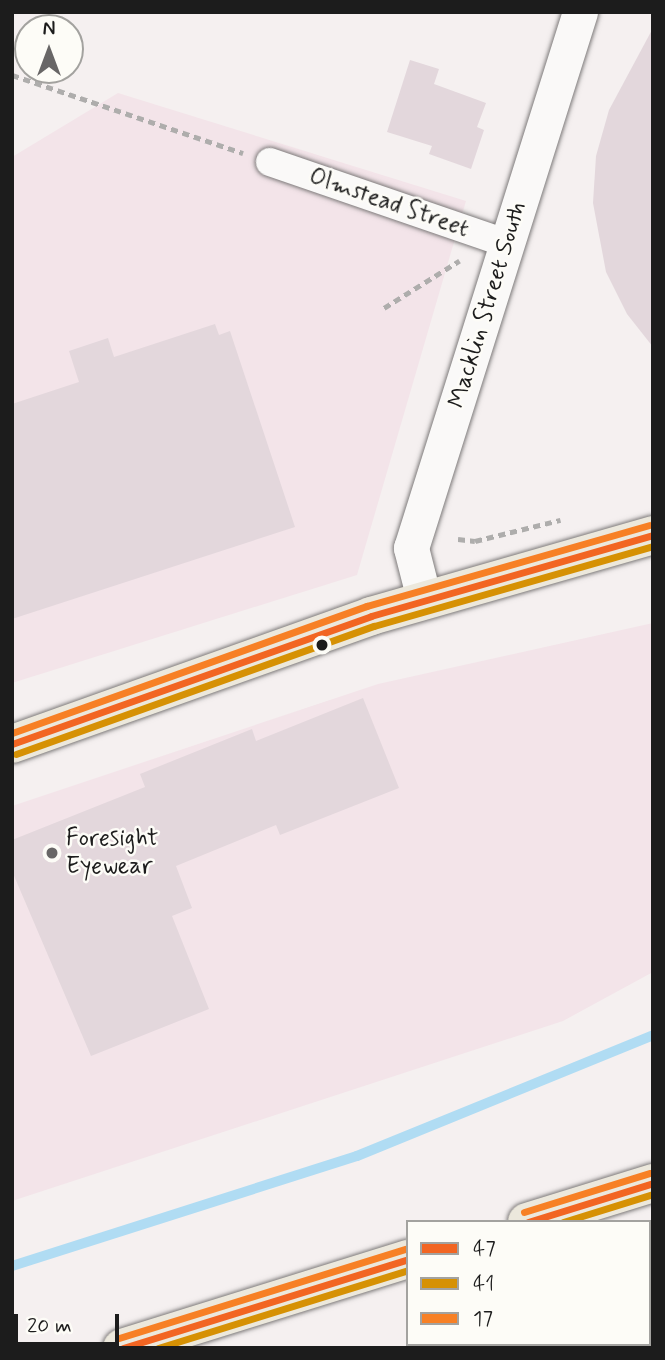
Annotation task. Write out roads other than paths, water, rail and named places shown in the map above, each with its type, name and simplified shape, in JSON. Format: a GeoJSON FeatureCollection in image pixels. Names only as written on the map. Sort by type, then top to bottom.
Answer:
{"type":"FeatureCollection","features":[{"type":"Feature","properties":{"kind":"main road"},"geometry":{"type":"LineString","coordinates":[[12,744],[424,599],[653,535]]}},
{"type":"Feature","properties":{"kind":"main road"},"geometry":{"type":"LineString","coordinates":[[533,1220],[653,1183]]}},
{"type":"Feature","properties":{"kind":"main road"},"geometry":{"type":"LineString","coordinates":[[122,1348],[406,1260]]}},
{"type":"Feature","properties":{"kind":"street","name":"Macklin Street South"},"geometry":{"type":"LineString","coordinates":[[424,599],[411,548],[580,12]]}},
{"type":"Feature","properties":{"kind":"street","name":"Olmstead Street"},"geometry":{"type":"LineString","coordinates":[[270,162],[508,244]]}},
{"type":"Feature","properties":{"kind":"waterway"},"geometry":{"type":"LineString","coordinates":[[12,1266],[357,1156],[653,1035]]}},
{"type":"Feature","properties":{"kind":"place","name":"Foresight Eyewear"},"geometry":{"type":"Point","coordinates":[52,853]}}]}
